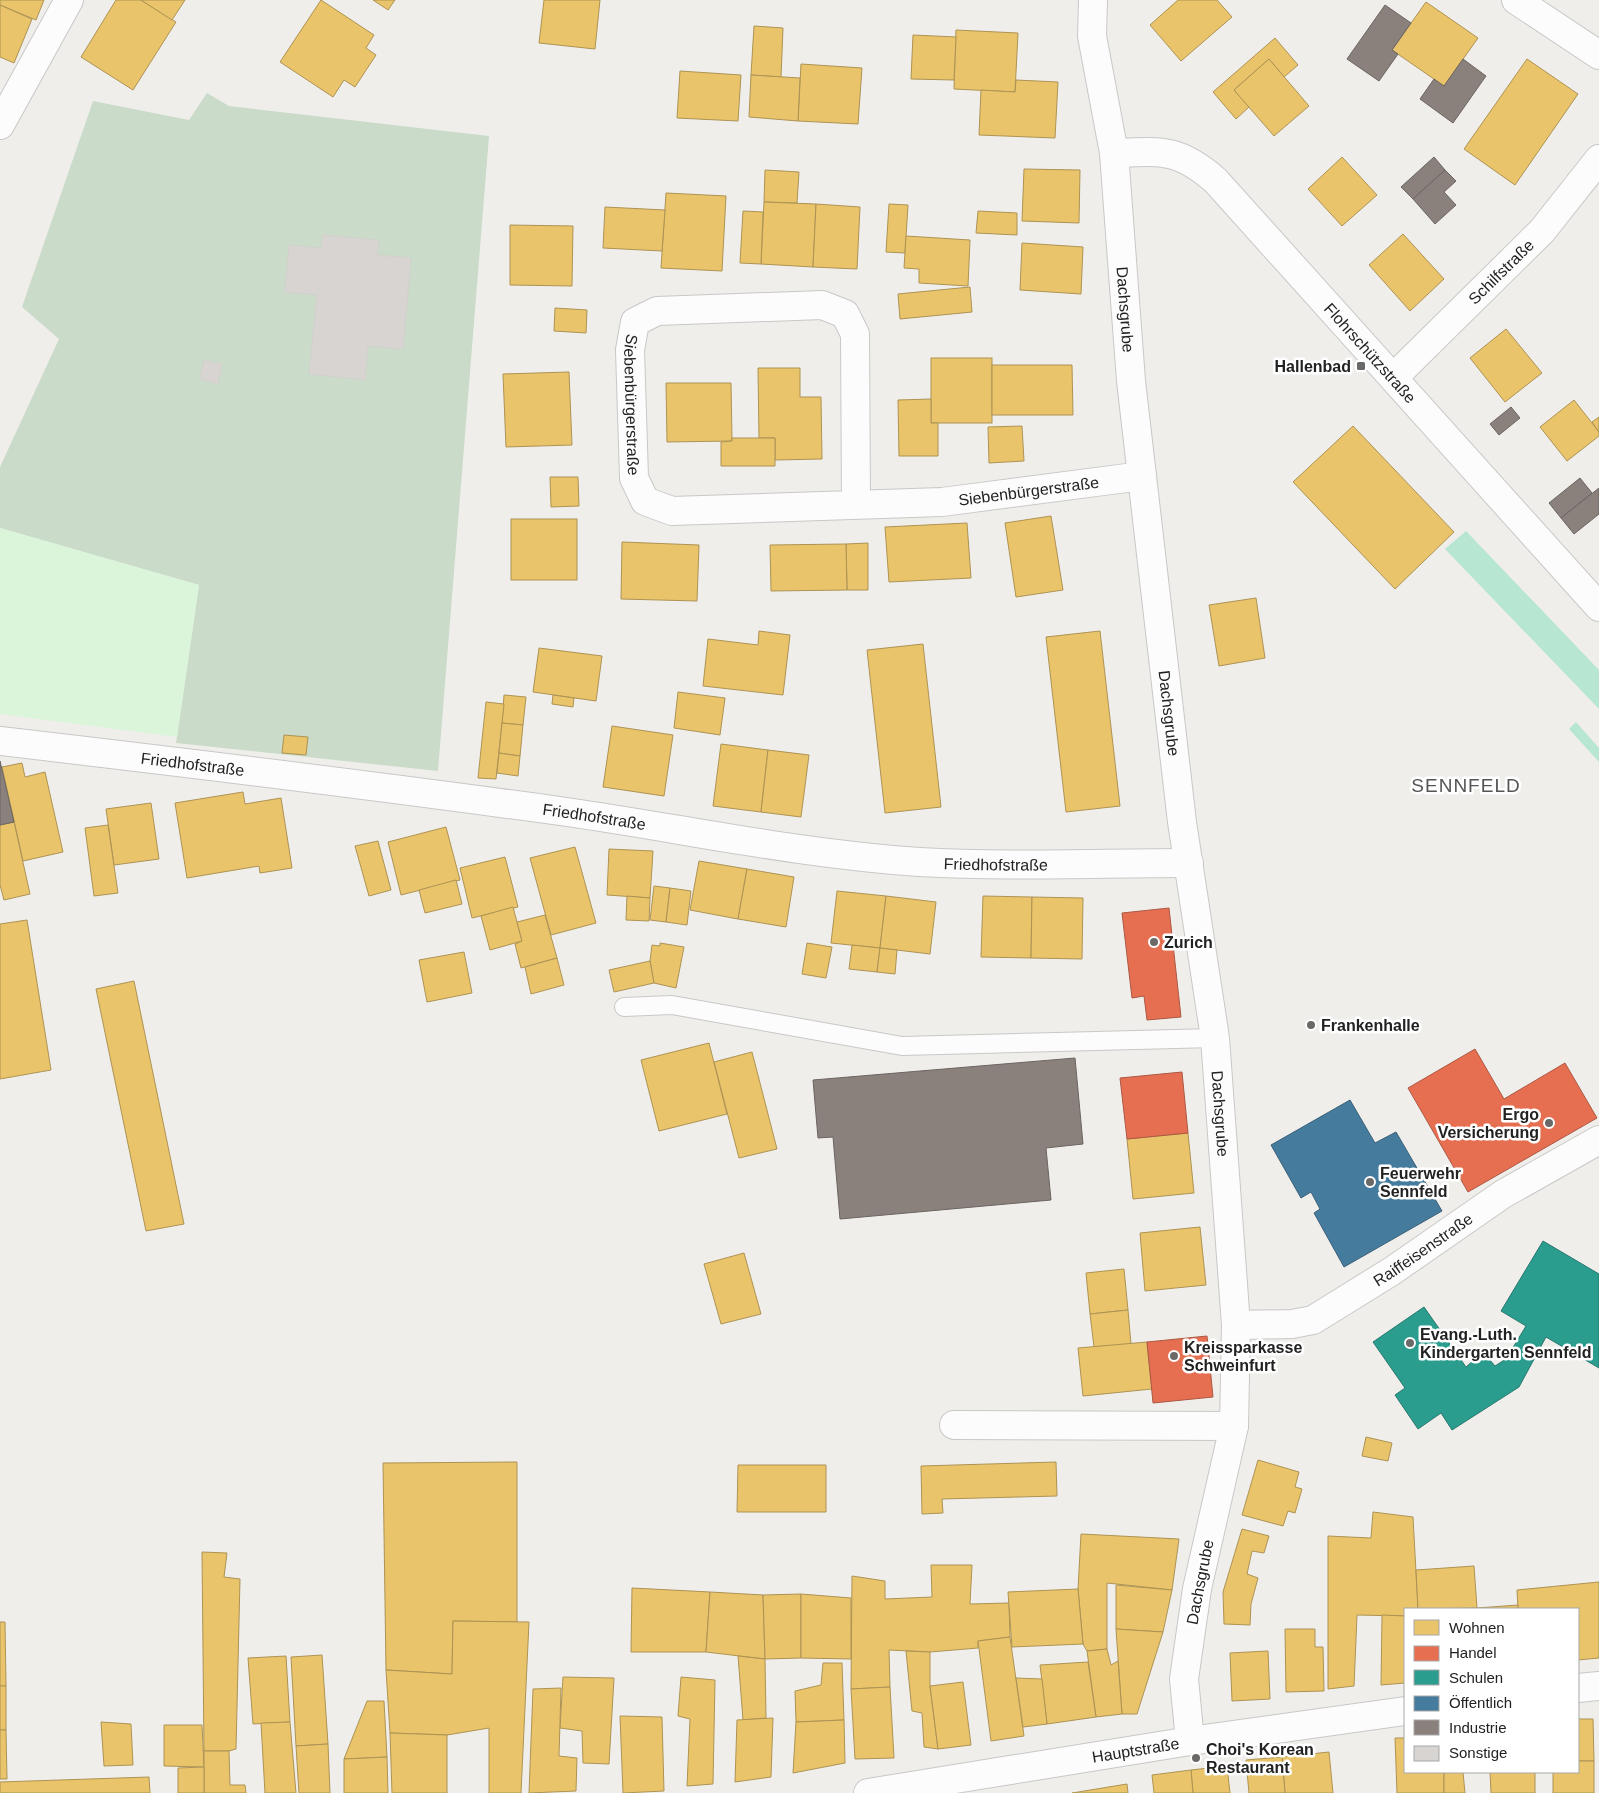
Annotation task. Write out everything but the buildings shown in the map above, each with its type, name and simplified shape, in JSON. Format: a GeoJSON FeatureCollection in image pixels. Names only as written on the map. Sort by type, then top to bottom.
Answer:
{"type":"FeatureCollection","features":[{"type":"Feature","properties":{"kind":"street"},"geometry":{"type":"LineString","coordinates":[[0,125],[69,0]]}},
{"type":"Feature","properties":{"kind":"street","name":"Dachsgrube"},"geometry":{"type":"LineString","coordinates":[[1093,0],[1092,36],[1114,153],[1131,381],[1182,822],[1215,1038],[1236,1325],[1234,1426],[1217,1494],[1189,1638],[1184,1679],[1190,1741]]}},
{"type":"Feature","properties":{"kind":"street"},"geometry":{"type":"LineString","coordinates":[[1516,0],[1599,55]]}},
{"type":"Feature","properties":{"kind":"street","name":"Flohrschützstraße"},"geometry":{"type":"LineString","coordinates":[[1114,153],[1161,151],[1180,156],[1215,180],[1599,607]]}},
{"type":"Feature","properties":{"kind":"street","name":"Schilfstraße"},"geometry":{"type":"LineString","coordinates":[[1394,377],[1542,231],[1599,158]]}},
{"type":"Feature","properties":{"kind":"street","name":"Siebenbürgerstraße"},"geometry":{"type":"LineString","coordinates":[[856,504],[855,334],[845,314],[822,305],[657,311],[635,322],[630,350],[634,478],[645,500],[672,511],[942,502],[1142,476]]}},
{"type":"Feature","properties":{"kind":"street","name":"Friedhofstraße"},"geometry":{"type":"LineString","coordinates":[[0,741],[460,797],[667,826],[806,851],[919,862],[1025,864],[1189,862]]}},
{"type":"Feature","properties":{"kind":"street","name":"Raiffeisenstraße"},"geometry":{"type":"LineString","coordinates":[[1236,1325],[1292,1324],[1313,1320],[1392,1271],[1504,1194],[1599,1140]]}},
{"type":"Feature","properties":{"kind":"street"},"geometry":{"type":"LineString","coordinates":[[954,1425],[1234,1426]]}},
{"type":"Feature","properties":{"kind":"street"},"geometry":{"type":"LineString","coordinates":[[1579,1688],[1599,1686]]}},
{"type":"Feature","properties":{"kind":"street","name":"Hauptstraße"},"geometry":{"type":"LineString","coordinates":[[868,1793],[1190,1741],[1404,1711]]}},
{"type":"Feature","properties":{"kind":"lane"},"geometry":{"type":"LineString","coordinates":[[624,1006],[672,1005],[902,1046],[1215,1038]]}},
{"type":"Feature","properties":{"kind":"green space"},"geometry":{"type":"Polygon","coordinates":[[[207,93],[229,106],[489,136],[438,771],[176,743],[199,585],[0,528],[0,467],[59,339],[22,307],[93,101],[189,120],[207,93]]]}},
{"type":"Feature","properties":{"kind":"green space"},"geometry":{"type":"Polygon","coordinates":[[[0,528],[199,585],[177,737],[0,714],[0,528]]]}},
{"type":"Feature","properties":{"kind":"green space"},"geometry":{"type":"Polygon","coordinates":[[[1466,531],[1599,670],[1599,709],[1445,549],[1466,531]]]}},
{"type":"Feature","properties":{"kind":"green space"},"geometry":{"type":"Polygon","coordinates":[[[1576,722],[1599,748],[1599,762],[1569,729],[1576,722]]]}},
{"type":"Feature","properties":{"kind":"place","name":"Hallenbad"},"geometry":{"type":"Point","coordinates":[1361,366]}},
{"type":"Feature","properties":{"kind":"place","name":"Zurich"},"geometry":{"type":"Point","coordinates":[1154,942]}},
{"type":"Feature","properties":{"kind":"place","name":"Frankenhalle"},"geometry":{"type":"Point","coordinates":[1311,1025]}},
{"type":"Feature","properties":{"kind":"place","name":"Ergo Versicherung"},"geometry":{"type":"Point","coordinates":[1549,1123]}},
{"type":"Feature","properties":{"kind":"place","name":"Feuerwehr Sennfeld"},"geometry":{"type":"Point","coordinates":[1370,1182]}},
{"type":"Feature","properties":{"kind":"place","name":"Evang.-Luth. Kindergarten Sennfeld"},"geometry":{"type":"Point","coordinates":[1410,1343]}},
{"type":"Feature","properties":{"kind":"place","name":"Kreissparkasse Schweinfurt"},"geometry":{"type":"Point","coordinates":[1174,1356]}},
{"type":"Feature","properties":{"kind":"place","name":"Choi's Korean Restaurant"},"geometry":{"type":"Point","coordinates":[1196,1758]}},
{"type":"Feature","properties":{"kind":"district","name":"SENNFELD"},"geometry":{"type":"Point","coordinates":[1466,785]}}]}
